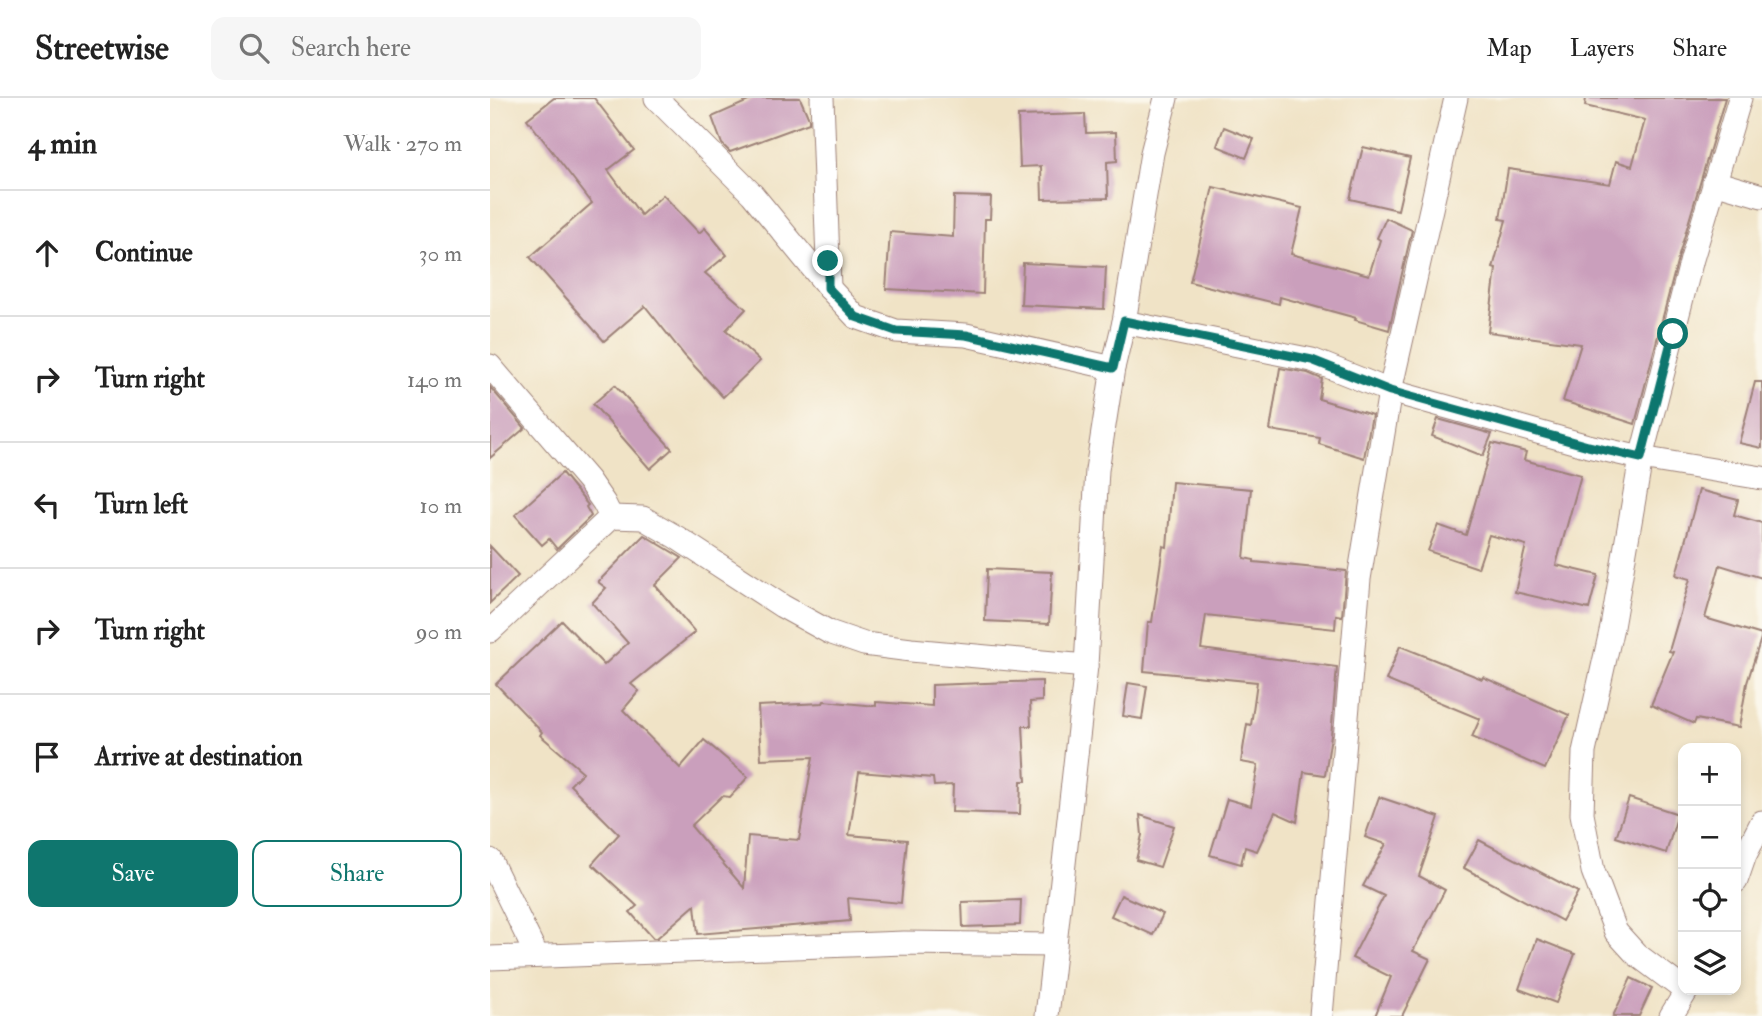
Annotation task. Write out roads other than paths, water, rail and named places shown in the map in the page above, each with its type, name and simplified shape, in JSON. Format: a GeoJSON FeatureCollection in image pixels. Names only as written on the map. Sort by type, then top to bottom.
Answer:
{"type":"FeatureCollection","features":[{"type":"Feature","properties":{"kind":"street"},"geometry":{"type":"LineString","coordinates":[[656,98],[752,194],[828,288],[856,317],[896,331],[966,335],[1113,368]]}},
{"type":"Feature","properties":{"kind":"street"},"geometry":{"type":"LineString","coordinates":[[822,98],[828,288]]}},
{"type":"Feature","properties":{"kind":"street"},"geometry":{"type":"LineString","coordinates":[[1048,1016],[1086,666],[1097,470],[1152,153],[1166,98]]}},
{"type":"Feature","properties":{"kind":"street"},"geometry":{"type":"LineString","coordinates":[[1321,1016],[1359,579],[1390,391],[1457,98]]}},
{"type":"Feature","properties":{"kind":"street"},"geometry":{"type":"LineString","coordinates":[[1678,985],[1636,954],[1616,932],[1593,871],[1582,814],[1584,752],[1612,627],[1641,458],[1692,259],[1740,98]]}},
{"type":"Feature","properties":{"kind":"street"},"geometry":{"type":"LineString","coordinates":[[1714,183],[1762,196]]}},
{"type":"Feature","properties":{"kind":"street"},"geometry":{"type":"LineString","coordinates":[[1124,321],[1312,360],[1390,391],[1588,446],[1641,458],[1762,478]]}},
{"type":"Feature","properties":{"kind":"street"},"geometry":{"type":"LineString","coordinates":[[490,366],[588,480],[611,517]]}},
{"type":"Feature","properties":{"kind":"street"},"geometry":{"type":"LineString","coordinates":[[490,631],[611,517],[643,518],[782,606],[829,632],[864,644],[1086,666]]}},
{"type":"Feature","properties":{"kind":"street"},"geometry":{"type":"LineString","coordinates":[[1740,869],[1762,822]]}},
{"type":"Feature","properties":{"kind":"street"},"geometry":{"type":"LineString","coordinates":[[490,860],[537,956]]}},
{"type":"Feature","properties":{"kind":"street"},"geometry":{"type":"LineString","coordinates":[[490,958],[904,943],[1055,945]]}},
{"type":"Feature","properties":{"kind":"street"},"geometry":{"type":"LineString","coordinates":[[1671,1016],[1682,995]]}}]}
